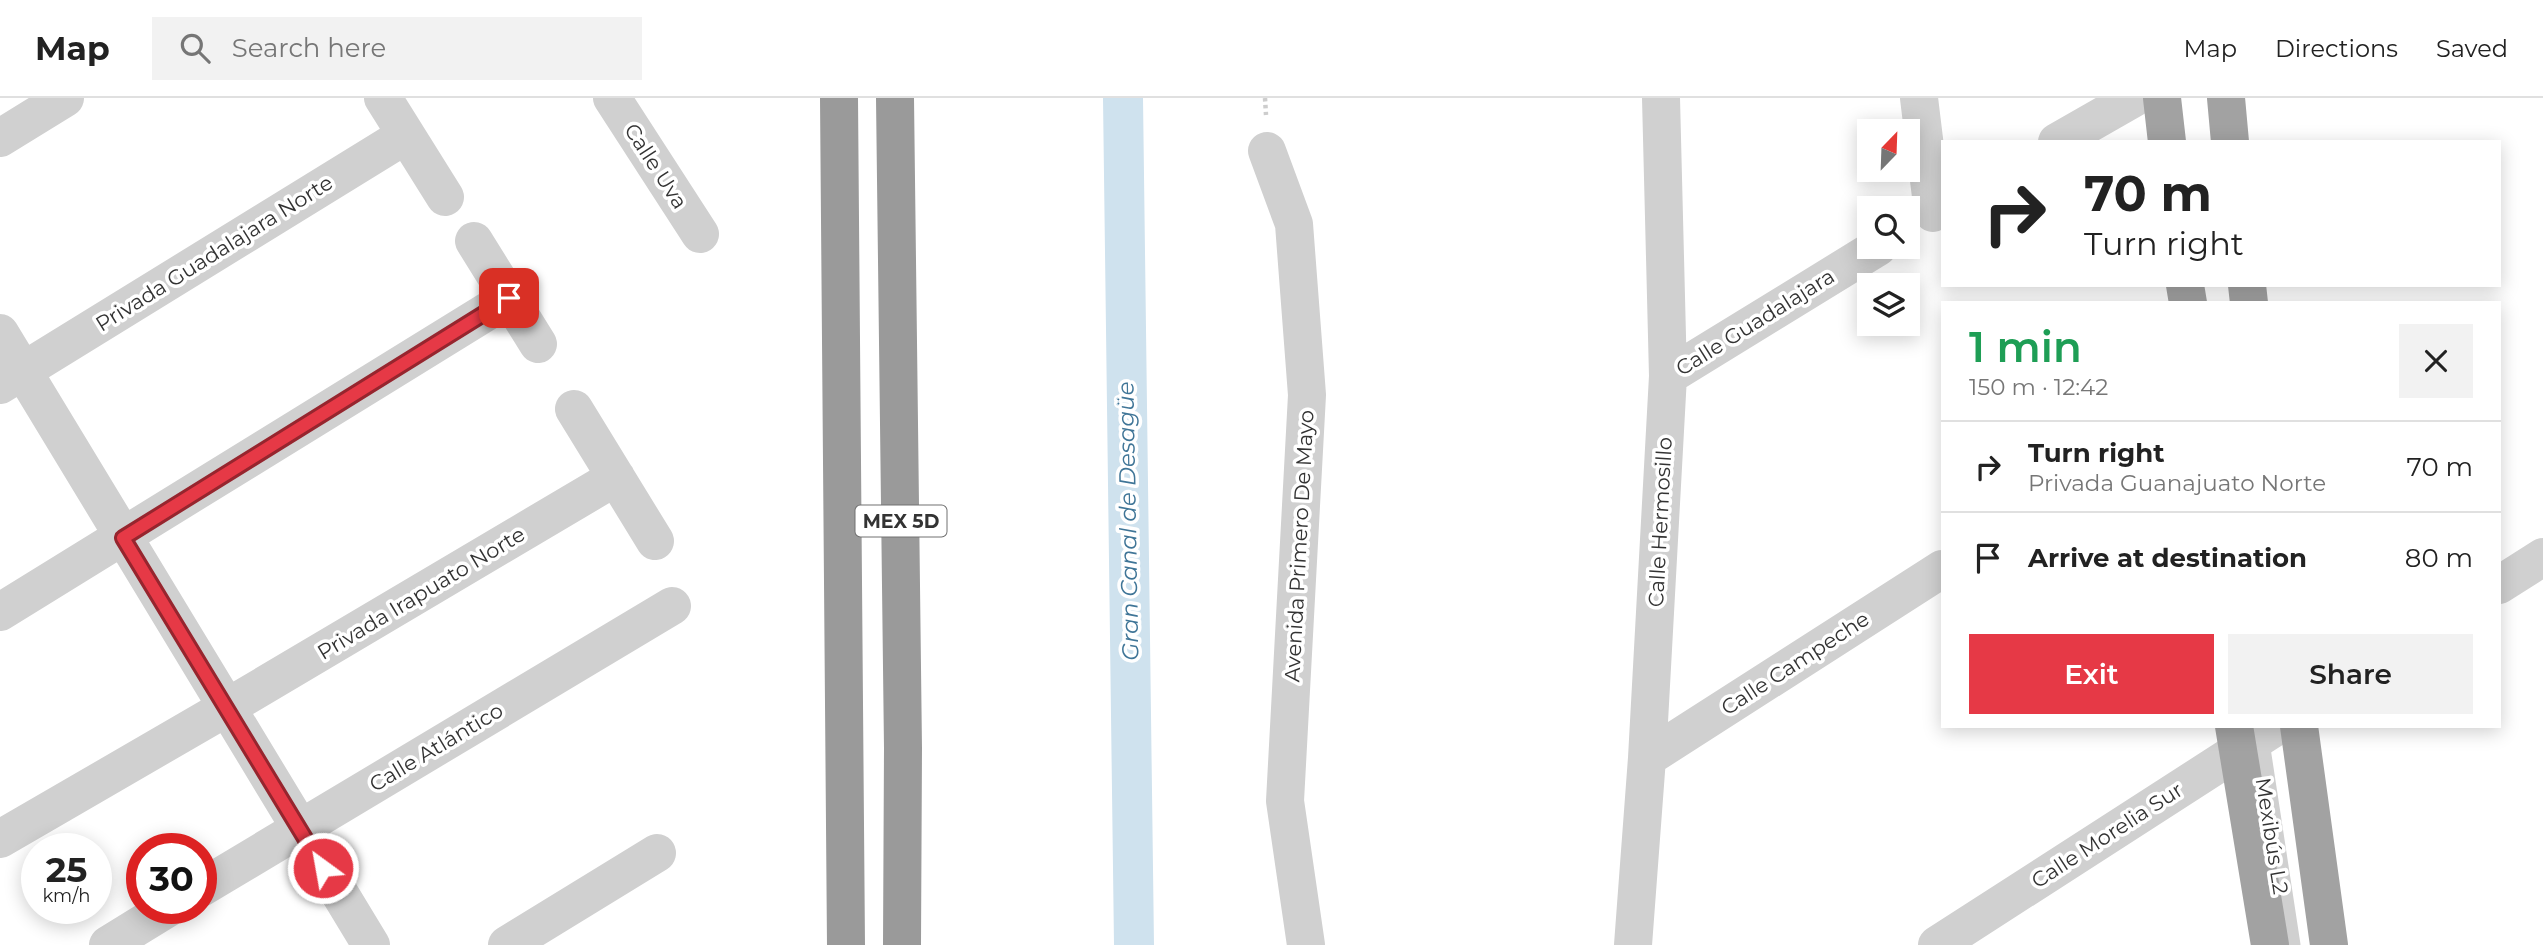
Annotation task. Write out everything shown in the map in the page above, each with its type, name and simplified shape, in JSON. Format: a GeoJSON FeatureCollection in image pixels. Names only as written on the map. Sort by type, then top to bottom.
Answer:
{"type":"FeatureCollection","features":[{"type":"Feature","properties":{"kind":"highway","name":"MEX 5D"},"geometry":{"type":"LineString","coordinates":[[839,98],[846,945]]}},
{"type":"Feature","properties":{"kind":"highway","name":"MEX 5D"},"geometry":{"type":"LineString","coordinates":[[895,98],[903,748],[902,945]]}},
{"type":"Feature","properties":{"kind":"highway"},"geometry":{"type":"LineString","coordinates":[[2162,98],[2167,140]]}},
{"type":"Feature","properties":{"kind":"highway"},"geometry":{"type":"LineString","coordinates":[[2225,98],[2231,140]]}},
{"type":"Feature","properties":{"kind":"highway"},"geometry":{"type":"LineString","coordinates":[[2299,728],[2329,945]]}},
{"type":"Feature","properties":{"kind":"highway"},"geometry":{"type":"LineString","coordinates":[[2258,733],[2270,945]]}},
{"type":"Feature","properties":{"kind":"street"},"geometry":{"type":"LineString","coordinates":[[0,138],[65,98]]}},
{"type":"Feature","properties":{"kind":"street"},"geometry":{"type":"LineString","coordinates":[[383,98],[446,197]]}},
{"type":"Feature","properties":{"kind":"street","name":"Calle Uva"},"geometry":{"type":"LineString","coordinates":[[612,98],[700,234]]}},
{"type":"Feature","properties":{"kind":"street","name":"Calle Hermosillo"},"geometry":{"type":"LineString","coordinates":[[1633,945],[1647,758],[1668,376],[1661,98]]}},
{"type":"Feature","properties":{"kind":"street"},"geometry":{"type":"LineString","coordinates":[[1920,98],[1928,216]]}},
{"type":"Feature","properties":{"kind":"street"},"geometry":{"type":"LineString","coordinates":[[2060,140],[2134,98]]}},
{"type":"Feature","properties":{"kind":"street","name":"Privada Guadalajara Norte"},"geometry":{"type":"LineString","coordinates":[[11,378],[406,135]]}},
{"type":"Feature","properties":{"kind":"street","name":"Avenida Primero De Mayo"},"geometry":{"type":"LineString","coordinates":[[1267,151],[1294,224],[1307,396],[1285,801],[1306,945]]}},
{"type":"Feature","properties":{"kind":"street"},"geometry":{"type":"LineString","coordinates":[[474,241],[538,344]]}},
{"type":"Feature","properties":{"kind":"street","name":"Calle Guadalajara"},"geometry":{"type":"LineString","coordinates":[[1668,376],[1858,259]]}},
{"type":"Feature","properties":{"kind":"street"},"geometry":{"type":"LineString","coordinates":[[0,612],[509,298]]}},
{"type":"Feature","properties":{"kind":"street"},"geometry":{"type":"LineString","coordinates":[[0,333],[11,378],[123,538],[370,945]]}},
{"type":"Feature","properties":{"kind":"street"},"geometry":{"type":"LineString","coordinates":[[574,410],[655,541]]}},
{"type":"Feature","properties":{"kind":"street","name":"Privada Irapuato Norte"},"geometry":{"type":"LineString","coordinates":[[0,839],[616,477]]}},
{"type":"Feature","properties":{"kind":"street"},"geometry":{"type":"LineString","coordinates":[[2501,584],[2543,557]]}},
{"type":"Feature","properties":{"kind":"street","name":"Calle Campeche"},"geometry":{"type":"LineString","coordinates":[[1647,758],[1941,570]]}},
{"type":"Feature","properties":{"kind":"street","name":"Calle Atlántico"},"geometry":{"type":"LineString","coordinates":[[217,878],[672,607]]}},
{"type":"Feature","properties":{"kind":"street","name":"Calle Morelia Sur"},"geometry":{"type":"LineString","coordinates":[[1937,945],[2258,733]]}},
{"type":"Feature","properties":{"kind":"street"},"geometry":{"type":"LineString","coordinates":[[507,945],[657,853]]}},
{"type":"Feature","properties":{"kind":"street"},"geometry":{"type":"LineString","coordinates":[[108,945],[142,924]]}},
{"type":"Feature","properties":{"kind":"lane"},"geometry":{"type":"LineString","coordinates":[[2178,98],[2183,140]]}},
{"type":"Feature","properties":{"kind":"lane"},"geometry":{"type":"LineString","coordinates":[[2216,98],[2221,140]]}},
{"type":"Feature","properties":{"kind":"lane","name":"Mexibús L2"},"geometry":{"type":"LineString","coordinates":[[2258,733],[2289,945]]}},
{"type":"Feature","properties":{"kind":"lane","name":"Mexibús L2"},"geometry":{"type":"LineString","coordinates":[[2258,733],[2317,945]]}},
{"type":"Feature","properties":{"kind":"waterway","name":"Gran Canal de Desagüe"},"geometry":{"type":"LineString","coordinates":[[1123,98],[1134,945]]}},
{"type":"Feature","properties":{"kind":"route"},"geometry":{"type":"LineString","coordinates":[[323,868],[123,538],[509,298]]}}]}
